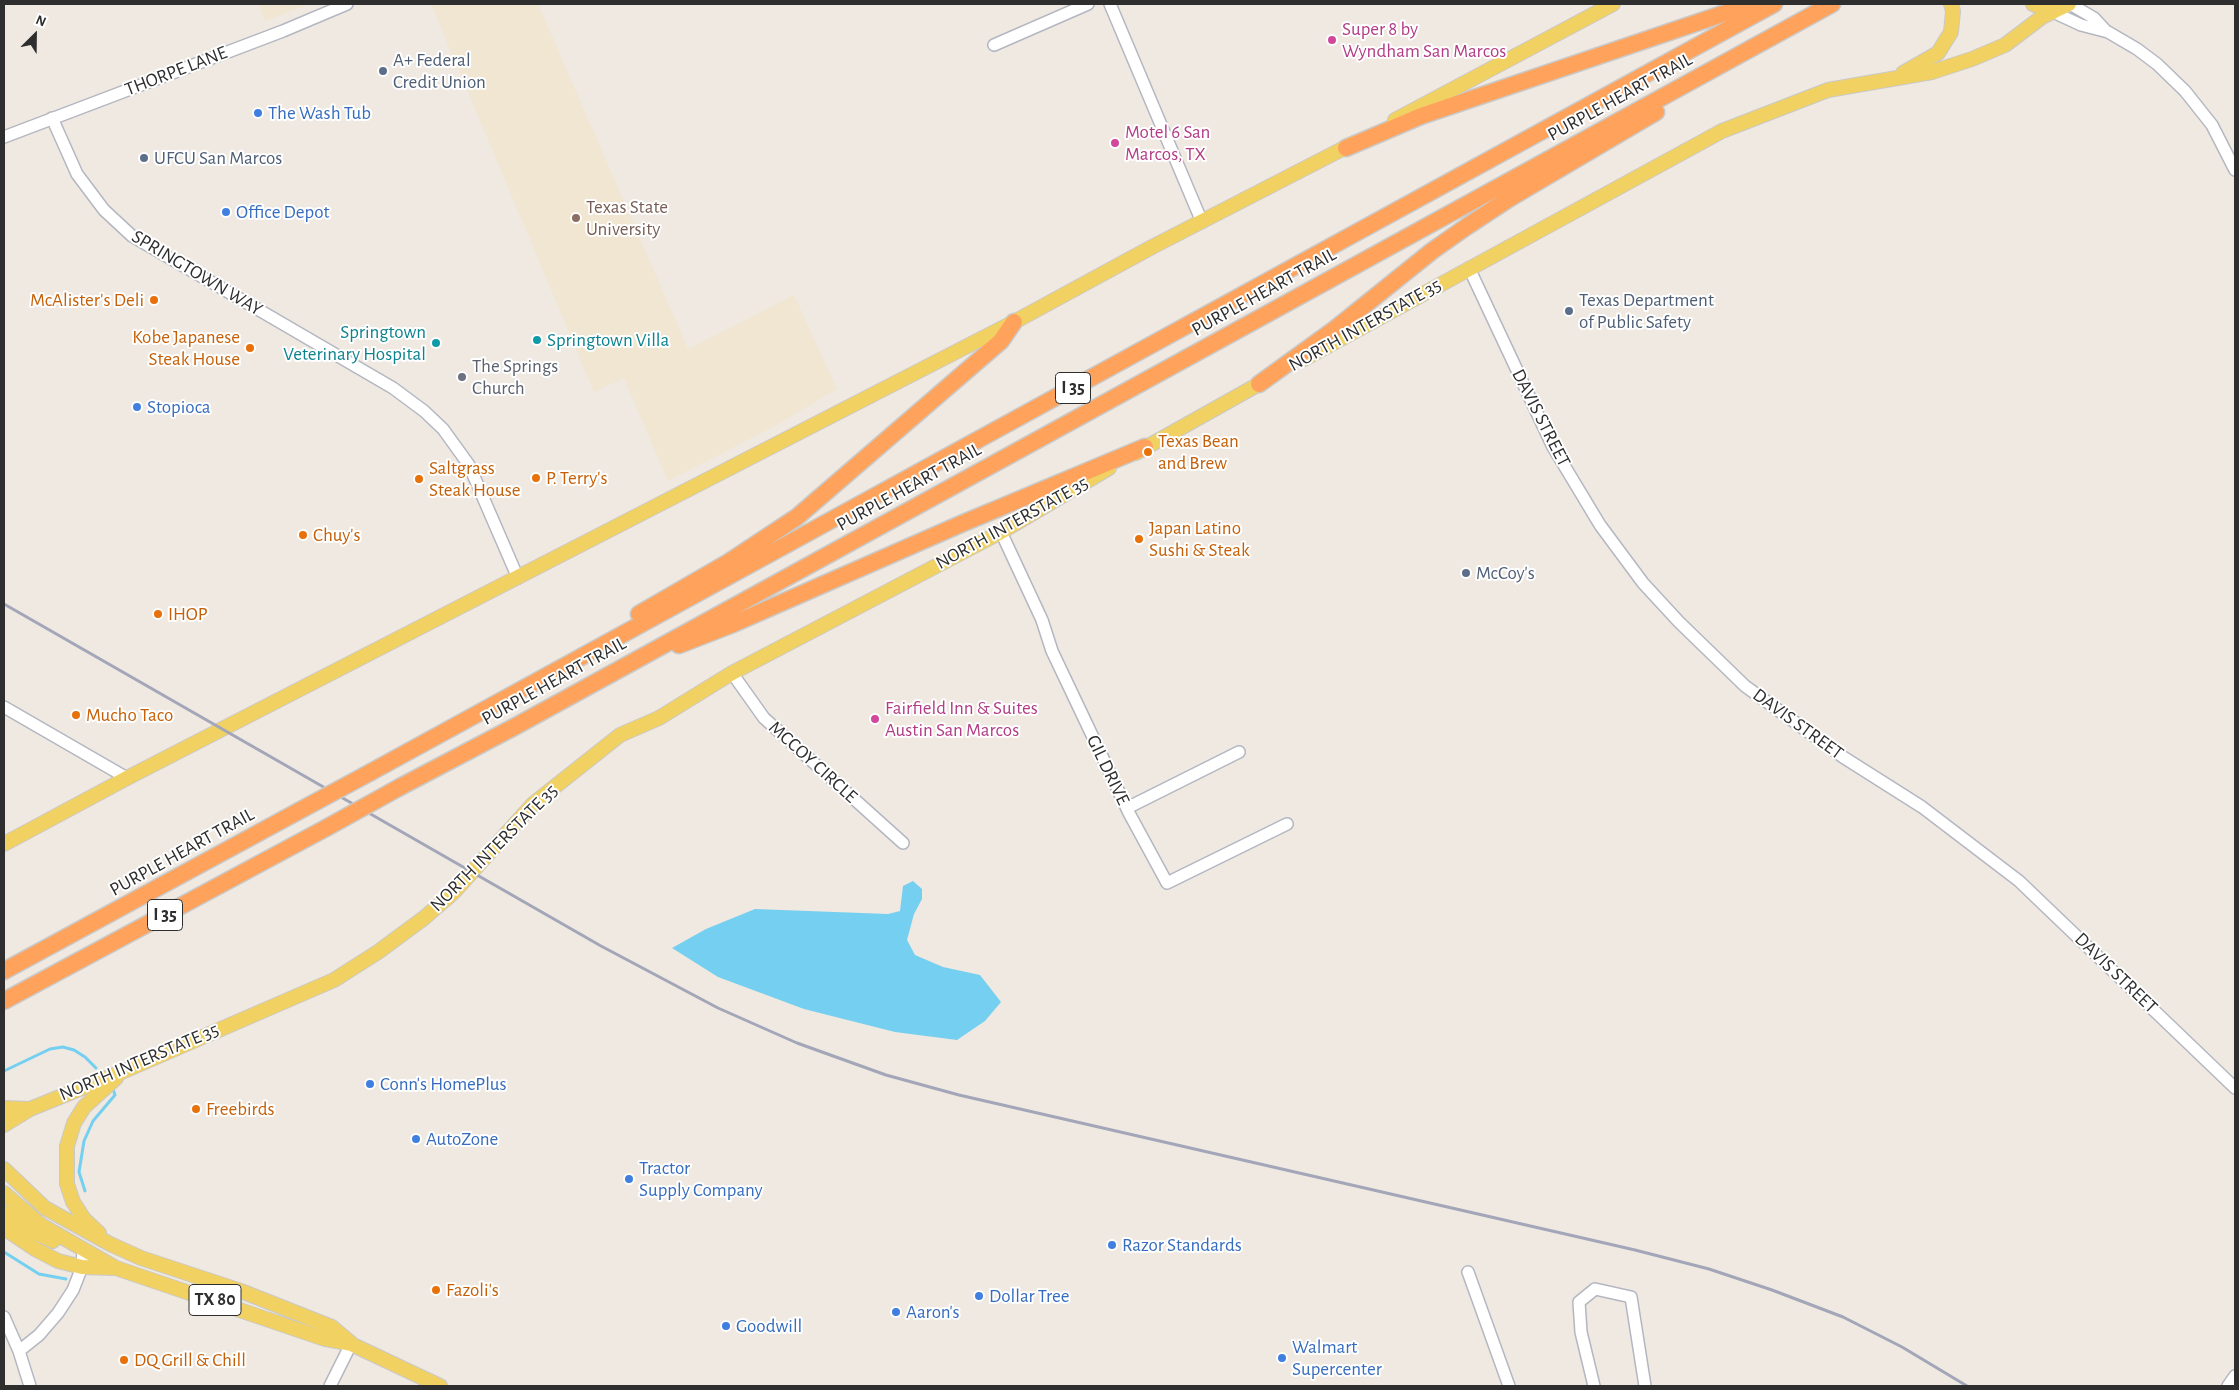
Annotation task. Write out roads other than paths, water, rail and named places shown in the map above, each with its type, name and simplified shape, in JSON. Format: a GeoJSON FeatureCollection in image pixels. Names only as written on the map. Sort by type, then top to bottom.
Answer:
{"type":"FeatureCollection","features":[{"type":"Feature","properties":{"kind":"highway"},"geometry":{"type":"LineString","coordinates":[[1346,148],[1421,116],[1752,4]]}},
{"type":"Feature","properties":{"kind":"highway","name":"PURPLE HEART TRAIL"},"geometry":{"type":"LineString","coordinates":[[4,971],[1774,4]]}},
{"type":"Feature","properties":{"kind":"highway"},"geometry":{"type":"LineString","coordinates":[[1259,384],[1336,329],[1432,251],[1473,222],[1833,4]]}},
{"type":"Feature","properties":{"kind":"highway","name":"PURPLE HEART TRAIL"},"geometry":{"type":"LineString","coordinates":[[4,1002],[623,666],[1833,4]]}},
{"type":"Feature","properties":{"kind":"highway"},"geometry":{"type":"LineString","coordinates":[[542,678],[659,601],[729,562],[797,517],[1002,341],[1014,322]]}},
{"type":"Feature","properties":{"kind":"highway"},"geometry":{"type":"LineString","coordinates":[[623,666],[734,624],[961,524],[1145,448]]}},
{"type":"Feature","properties":{"kind":"main road"},"geometry":{"type":"LineString","coordinates":[[4,844],[127,778],[1014,322],[1346,148],[1613,4]]}},
{"type":"Feature","properties":{"kind":"main road"},"geometry":{"type":"LineString","coordinates":[[1893,78],[1938,54],[1951,32],[1953,12],[1951,4]]}},
{"type":"Feature","properties":{"kind":"main road"},"geometry":{"type":"LineString","coordinates":[[2033,4],[2053,12]]}},
{"type":"Feature","properties":{"kind":"main road","name":"NORTH INTERSTATE 35"},"geometry":{"type":"LineString","coordinates":[[4,1125],[30,1109],[124,1071],[334,980],[378,952],[424,918],[454,892],[534,804],[620,736],[659,718],[732,673],[1001,532],[1145,448],[1469,268],[1722,131],[1828,90],[1932,72],[1986,54],[2005,45],[2053,12],[2069,4]]}},
{"type":"Feature","properties":{"kind":"main road"},"geometry":{"type":"LineString","coordinates":[[110,1244],[84,1219],[73,1202],[67,1184],[67,1146],[74,1122],[84,1107],[124,1071]]}},
{"type":"Feature","properties":{"kind":"main road"},"geometry":{"type":"LineString","coordinates":[[4,1108],[30,1109]]}},
{"type":"Feature","properties":{"kind":"main road","name":"TX 80"},"geometry":{"type":"LineString","coordinates":[[4,1169],[45,1208],[110,1244],[141,1258],[241,1291],[332,1327],[351,1344]]}},
{"type":"Feature","properties":{"kind":"main road","name":"TX 80"},"geometry":{"type":"LineString","coordinates":[[4,1193],[41,1225],[116,1268],[325,1339],[351,1344],[440,1386]]}},
{"type":"Feature","properties":{"kind":"main road"},"geometry":{"type":"LineString","coordinates":[[4,1212],[48,1239],[82,1249],[112,1254],[220,1290],[241,1291]]}},
{"type":"Feature","properties":{"kind":"main road"},"geometry":{"type":"LineString","coordinates":[[4,1228],[49,1257],[82,1267],[116,1268]]}},
{"type":"Feature","properties":{"kind":"street","name":"THORPE LANE"},"geometry":{"type":"LineString","coordinates":[[4,138],[283,31],[347,4]]}},
{"type":"Feature","properties":{"kind":"street"},"geometry":{"type":"LineString","coordinates":[[994,45],[1088,4]]}},
{"type":"Feature","properties":{"kind":"street"},"geometry":{"type":"LineString","coordinates":[[1110,4],[1202,222]]}},
{"type":"Feature","properties":{"kind":"street"},"geometry":{"type":"LineString","coordinates":[[2069,4],[2094,18],[2108,32],[2137,49],[2185,92],[2212,125],[2235,170]]}},
{"type":"Feature","properties":{"kind":"street"},"geometry":{"type":"LineString","coordinates":[[2053,12],[2081,25],[2108,32]]}},
{"type":"Feature","properties":{"kind":"street","name":"SPRINGTOWN WAY"},"geometry":{"type":"LineString","coordinates":[[52,118],[76,174],[104,210],[132,236],[393,388],[430,417],[455,444],[469,465],[518,578]]}},
{"type":"Feature","properties":{"kind":"street","name":"DAVIS STREET"},"geometry":{"type":"LineString","coordinates":[[1469,268],[1560,459],[1600,525],[1624,558],[1679,622],[1745,686],[1844,757],[1922,807],[2019,880],[2235,1088]]}},
{"type":"Feature","properties":{"kind":"street","name":"GIL DRIVE"},"geometry":{"type":"LineString","coordinates":[[1001,532],[1042,620],[1052,651],[1126,808],[1167,883],[1288,824]]}},
{"type":"Feature","properties":{"kind":"street","name":"MCCOY CIRCLE"},"geometry":{"type":"LineString","coordinates":[[732,673],[764,718],[904,843]]}},
{"type":"Feature","properties":{"kind":"street"},"geometry":{"type":"LineString","coordinates":[[4,707],[127,778]]}},
{"type":"Feature","properties":{"kind":"street"},"geometry":{"type":"LineString","coordinates":[[1126,808],[1239,752]]}},
{"type":"Feature","properties":{"kind":"street"},"geometry":{"type":"LineString","coordinates":[[19,1351],[39,1335],[58,1313],[77,1282],[82,1267],[82,1249]]}},
{"type":"Feature","properties":{"kind":"street"},"geometry":{"type":"LineString","coordinates":[[1468,1272],[1509,1386]]}},
{"type":"Feature","properties":{"kind":"street"},"geometry":{"type":"LineString","coordinates":[[1594,1386],[1581,1332],[1580,1302],[1595,1288],[1631,1297],[1645,1386]]}},
{"type":"Feature","properties":{"kind":"street"},"geometry":{"type":"LineString","coordinates":[[4,1317],[19,1351],[30,1386]]}},
{"type":"Feature","properties":{"kind":"street"},"geometry":{"type":"LineString","coordinates":[[330,1386],[351,1344]]}},
{"type":"Feature","properties":{"kind":"street"},"geometry":{"type":"LineString","coordinates":[[2228,1386],[2235,1376]]}},
{"type":"Feature","properties":{"kind":"water"},"geometry":{"type":"Polygon","coordinates":[[[913,881],[922,889],[922,899],[914,914],[907,940],[915,955],[943,967],[980,975],[1001,1002],[985,1021],[957,1040],[895,1032],[804,1009],[718,977],[672,948],[706,929],[755,909],[888,914],[900,911],[903,886],[913,881]]]}},
{"type":"Feature","properties":{"kind":"waterway"},"geometry":{"type":"LineString","coordinates":[[4,1071],[50,1049],[63,1047],[74,1050],[85,1057],[96,1068]]}},
{"type":"Feature","properties":{"kind":"waterway"},"geometry":{"type":"LineString","coordinates":[[85,1191],[79,1172],[84,1141],[93,1121],[115,1095],[113,1089]]}},
{"type":"Feature","properties":{"kind":"waterway"},"geometry":{"type":"LineString","coordinates":[[4,1252],[39,1274],[66,1279]]}},
{"type":"Feature","properties":{"kind":"railway"},"geometry":{"type":"LineString","coordinates":[[4,604],[601,946],[718,1008],[797,1043],[886,1075],[959,1095],[1635,1250],[1709,1269],[1843,1317],[1902,1347],[1967,1386]]}},
{"type":"Feature","properties":{"kind":"place","name":"Super 8 by Wyndham San Marcos"},"geometry":{"type":"Point","coordinates":[1332,40]}},
{"type":"Feature","properties":{"kind":"place","name":"A+ Federal Credit Union"},"geometry":{"type":"Point","coordinates":[383,71]}},
{"type":"Feature","properties":{"kind":"place","name":"The Wash Tub"},"geometry":{"type":"Point","coordinates":[258,113]}},
{"type":"Feature","properties":{"kind":"place","name":"Motel 6 San Marcos, TX"},"geometry":{"type":"Point","coordinates":[1115,143]}},
{"type":"Feature","properties":{"kind":"place","name":"UFCU San Marcos"},"geometry":{"type":"Point","coordinates":[144,158]}},
{"type":"Feature","properties":{"kind":"place","name":"Office Depot"},"geometry":{"type":"Point","coordinates":[226,212]}},
{"type":"Feature","properties":{"kind":"place","name":"Texas State University"},"geometry":{"type":"Point","coordinates":[576,218]}},
{"type":"Feature","properties":{"kind":"place","name":"McAlister's Deli"},"geometry":{"type":"Point","coordinates":[154,300]}},
{"type":"Feature","properties":{"kind":"place","name":"Texas Department of Public Safety"},"geometry":{"type":"Point","coordinates":[1569,311]}},
{"type":"Feature","properties":{"kind":"place","name":"Springtown Villa"},"geometry":{"type":"Point","coordinates":[537,340]}},
{"type":"Feature","properties":{"kind":"place","name":"Springtown Veterinary Hospital"},"geometry":{"type":"Point","coordinates":[436,343]}},
{"type":"Feature","properties":{"kind":"place","name":"Kobe Japanese Steak House"},"geometry":{"type":"Point","coordinates":[250,348]}},
{"type":"Feature","properties":{"kind":"place","name":"The Springs Church"},"geometry":{"type":"Point","coordinates":[462,377]}},
{"type":"Feature","properties":{"kind":"place","name":"Stopioca"},"geometry":{"type":"Point","coordinates":[137,407]}},
{"type":"Feature","properties":{"kind":"place","name":"Texas Bean and Brew"},"geometry":{"type":"Point","coordinates":[1148,452]}},
{"type":"Feature","properties":{"kind":"place","name":"P. Terry's"},"geometry":{"type":"Point","coordinates":[536,478]}},
{"type":"Feature","properties":{"kind":"place","name":"Saltgrass Steak House"},"geometry":{"type":"Point","coordinates":[419,479]}},
{"type":"Feature","properties":{"kind":"place","name":"Chuy's"},"geometry":{"type":"Point","coordinates":[303,535]}},
{"type":"Feature","properties":{"kind":"place","name":"Japan Latino Sushi & Steak"},"geometry":{"type":"Point","coordinates":[1139,539]}},
{"type":"Feature","properties":{"kind":"place","name":"McCoy's"},"geometry":{"type":"Point","coordinates":[1466,573]}},
{"type":"Feature","properties":{"kind":"place","name":"IHOP"},"geometry":{"type":"Point","coordinates":[158,614]}},
{"type":"Feature","properties":{"kind":"place","name":"Mucho Taco"},"geometry":{"type":"Point","coordinates":[76,715]}},
{"type":"Feature","properties":{"kind":"place","name":"Fairfield Inn & Suites Austin San Marcos"},"geometry":{"type":"Point","coordinates":[875,719]}},
{"type":"Feature","properties":{"kind":"place","name":"Conn's HomePlus"},"geometry":{"type":"Point","coordinates":[370,1084]}},
{"type":"Feature","properties":{"kind":"place","name":"Freebirds"},"geometry":{"type":"Point","coordinates":[196,1109]}},
{"type":"Feature","properties":{"kind":"place","name":"AutoZone"},"geometry":{"type":"Point","coordinates":[416,1139]}},
{"type":"Feature","properties":{"kind":"place","name":"Tractor Supply Company"},"geometry":{"type":"Point","coordinates":[629,1179]}},
{"type":"Feature","properties":{"kind":"place","name":"Razor Standards"},"geometry":{"type":"Point","coordinates":[1112,1245]}},
{"type":"Feature","properties":{"kind":"place","name":"Fazoli's"},"geometry":{"type":"Point","coordinates":[436,1290]}},
{"type":"Feature","properties":{"kind":"place","name":"Dollar Tree"},"geometry":{"type":"Point","coordinates":[979,1296]}},
{"type":"Feature","properties":{"kind":"place","name":"Aaron's"},"geometry":{"type":"Point","coordinates":[896,1312]}},
{"type":"Feature","properties":{"kind":"place","name":"Goodwill"},"geometry":{"type":"Point","coordinates":[726,1326]}},
{"type":"Feature","properties":{"kind":"place","name":"Walmart Supercenter"},"geometry":{"type":"Point","coordinates":[1282,1358]}},
{"type":"Feature","properties":{"kind":"place","name":"DQ Grill & Chill"},"geometry":{"type":"Point","coordinates":[124,1360]}}]}
